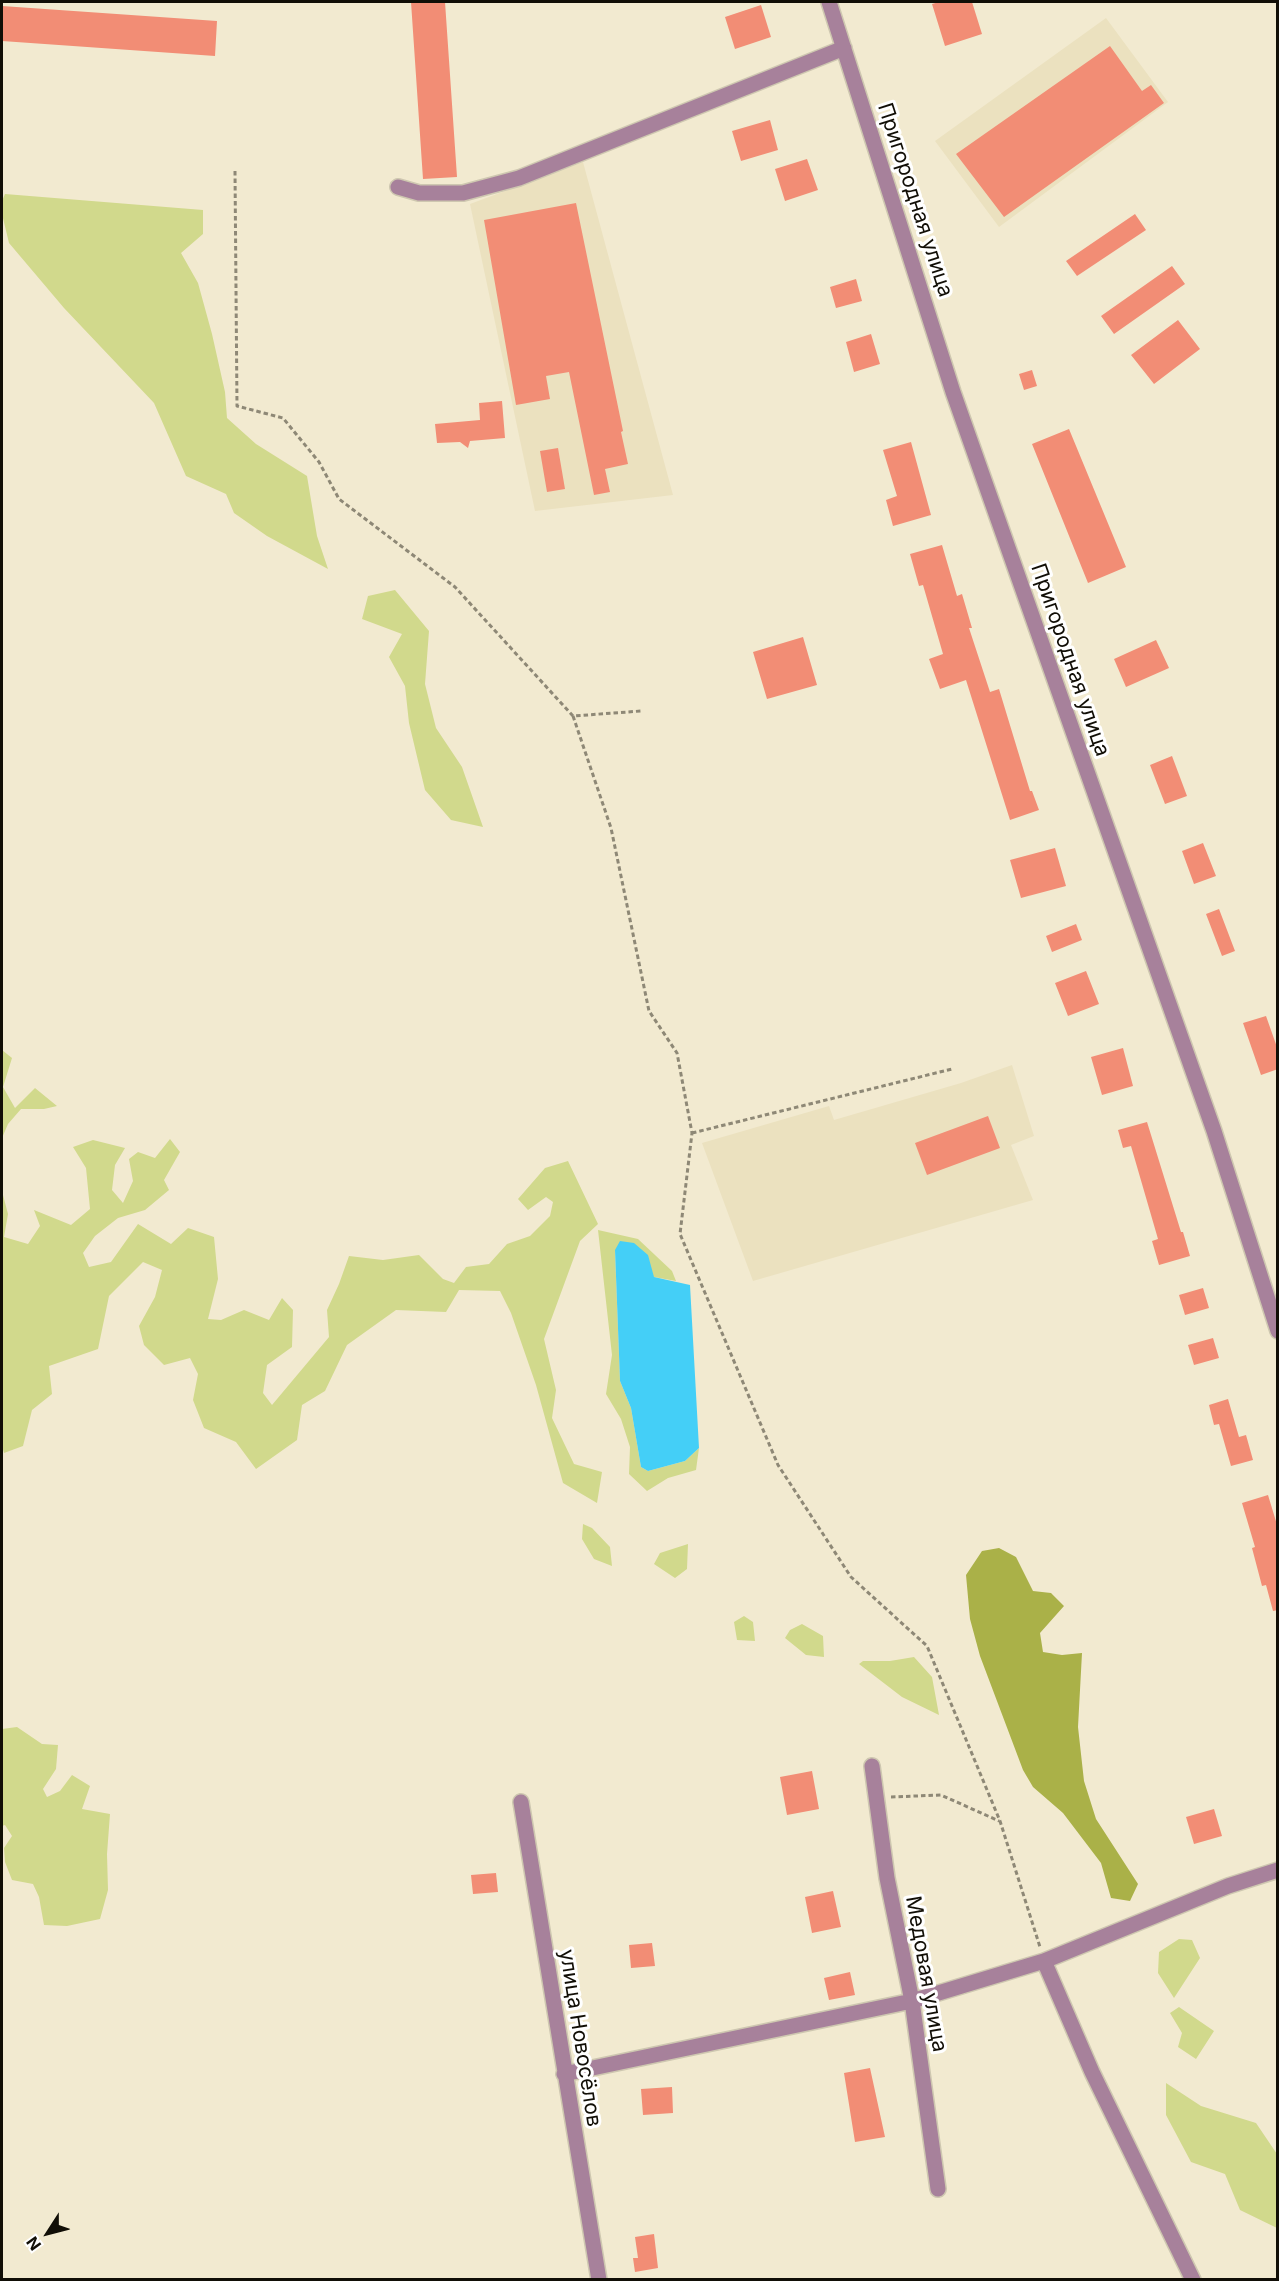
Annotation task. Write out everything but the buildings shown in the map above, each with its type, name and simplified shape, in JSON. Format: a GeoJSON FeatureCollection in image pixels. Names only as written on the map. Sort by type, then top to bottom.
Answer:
{"type":"FeatureCollection","features":[{"type":"Feature","properties":{"kind":"street","name":"Пригородная улица"},"geometry":{"type":"LineString","coordinates":[[829,2],[953,392],[1214,1131],[1278,1330]]}},
{"type":"Feature","properties":{"kind":"street"},"geometry":{"type":"LineString","coordinates":[[398,187],[420,193],[463,193],[519,178],[844,48]]}},
{"type":"Feature","properties":{"kind":"street","name":"Медовая улица"},"geometry":{"type":"LineString","coordinates":[[873,1766],[886,1878],[912,2001],[938,2190]]}},
{"type":"Feature","properties":{"kind":"street","name":"улица Новосёлов"},"geometry":{"type":"LineString","coordinates":[[521,1802],[599,2280]]}},
{"type":"Feature","properties":{"kind":"street"},"geometry":{"type":"LineString","coordinates":[[564,2074],[912,2001],[1044,1961],[1228,1886],[1278,1870]]}},
{"type":"Feature","properties":{"kind":"street"},"geometry":{"type":"LineString","coordinates":[[1044,1961],[1092,2072],[1193,2280]]}},
{"type":"Feature","properties":{"kind":"path"},"geometry":{"type":"LineString","coordinates":[[235,171],[237,406],[283,418],[319,462],[339,499],[455,587],[573,716],[611,828],[649,1011],[677,1053],[692,1133],[680,1234],[778,1466],[851,1577],[927,1646],[1000,1821],[1044,1961]]}},
{"type":"Feature","properties":{"kind":"path"},"geometry":{"type":"LineString","coordinates":[[573,716],[641,711]]}},
{"type":"Feature","properties":{"kind":"path"},"geometry":{"type":"LineString","coordinates":[[692,1133],[951,1068]]}},
{"type":"Feature","properties":{"kind":"path"},"geometry":{"type":"LineString","coordinates":[[876,1798],[941,1794],[1000,1821]]}},
{"type":"Feature","properties":{"kind":"shaded area"},"geometry":{"type":"Polygon","coordinates":[[[1106,18],[1168,102],[999,227],[935,141],[1106,18]]]}},
{"type":"Feature","properties":{"kind":"shaded area"},"geometry":{"type":"Polygon","coordinates":[[[583,162],[673,495],[535,511],[470,204],[583,162]]]}},
{"type":"Feature","properties":{"kind":"shaded area"},"geometry":{"type":"Polygon","coordinates":[[[1012,1065],[1034,1136],[1011,1145],[1033,1200],[753,1281],[702,1143],[829,1106],[834,1120],[961,1083],[1012,1065]]]}},
{"type":"Feature","properties":{"kind":"green space"},"geometry":{"type":"Polygon","coordinates":[[[5,194],[203,210],[203,234],[181,253],[198,283],[225,392],[227,418],[256,444],[307,476],[317,536],[328,569],[267,536],[234,513],[226,494],[186,476],[154,403],[64,308],[9,243],[2,214],[2,201],[5,194]]]}},
{"type":"Feature","properties":{"kind":"green space"},"geometry":{"type":"Polygon","coordinates":[[[395,590],[429,631],[425,684],[436,728],[462,767],[483,827],[451,820],[425,790],[409,723],[405,686],[389,657],[402,634],[362,619],[368,596],[395,590]]]}},
{"type":"Feature","properties":{"kind":"green space"},"geometry":{"type":"Polygon","coordinates":[[[2,1050],[12,1058],[3,1087],[15,1108],[35,1088],[57,1106],[44,1109],[21,1109],[8,1124],[2,1138],[2,1050]]]}},
{"type":"Feature","properties":{"kind":"green space"},"geometry":{"type":"Polygon","coordinates":[[[170,1139],[180,1152],[164,1180],[169,1190],[145,1210],[118,1218],[95,1236],[83,1253],[89,1267],[111,1262],[138,1224],[171,1244],[188,1228],[214,1237],[218,1279],[208,1319],[221,1320],[244,1310],[269,1320],[282,1298],[293,1310],[292,1347],[267,1365],[263,1393],[272,1405],[329,1337],[327,1310],[349,1256],[383,1260],[419,1255],[443,1279],[454,1283],[466,1267],[489,1264],[507,1244],[530,1236],[550,1216],[553,1202],[546,1197],[528,1210],[518,1199],[545,1168],[568,1161],[598,1224],[580,1241],[544,1339],[556,1390],[552,1418],[574,1464],[602,1472],[597,1503],[563,1483],[536,1385],[511,1313],[500,1291],[459,1290],[446,1312],[396,1310],[347,1345],[325,1391],[302,1405],[297,1440],[256,1469],[236,1442],[204,1428],[193,1400],[198,1374],[190,1358],[164,1365],[144,1345],[139,1326],[155,1297],[162,1270],[143,1262],[109,1296],[98,1349],[49,1366],[52,1394],[32,1410],[23,1446],[4,1453],[2,1446],[2,1196],[8,1214],[4,1237],[28,1244],[40,1226],[34,1210],[71,1225],[90,1209],[86,1168],[73,1147],[93,1140],[125,1148],[115,1165],[112,1190],[123,1203],[133,1181],[129,1159],[138,1152],[155,1158],[170,1139]]]}},
{"type":"Feature","properties":{"kind":"green space"},"geometry":{"type":"Polygon","coordinates":[[[598,1230],[638,1239],[672,1271],[676,1281],[654,1277],[615,1251],[620,1381],[631,1408],[641,1467],[648,1471],[685,1461],[699,1448],[696,1470],[668,1478],[647,1491],[629,1474],[630,1447],[621,1419],[606,1394],[612,1355],[598,1230]]]}},
{"type":"Feature","properties":{"kind":"green space"},"geometry":{"type":"Polygon","coordinates":[[[583,1524],[592,1528],[610,1547],[612,1566],[594,1559],[582,1539],[583,1524]]]}},
{"type":"Feature","properties":{"kind":"green space"},"geometry":{"type":"Polygon","coordinates":[[[688,1544],[687,1569],[675,1578],[654,1564],[660,1553],[688,1544]]]}},
{"type":"Feature","properties":{"kind":"green space"},"geometry":{"type":"Polygon","coordinates":[[[999,1548],[1016,1557],[1033,1591],[1051,1593],[1064,1606],[1040,1633],[1043,1652],[1062,1655],[1082,1653],[1078,1727],[1084,1781],[1096,1819],[1138,1884],[1130,1901],[1111,1898],[1101,1863],[1063,1813],[1033,1787],[1023,1770],[980,1656],[970,1619],[966,1575],[982,1551],[999,1548]]]}},
{"type":"Feature","properties":{"kind":"green space"},"geometry":{"type":"Polygon","coordinates":[[[744,1616],[753,1622],[755,1641],[737,1640],[734,1622],[744,1616]]]}},
{"type":"Feature","properties":{"kind":"green space"},"geometry":{"type":"Polygon","coordinates":[[[802,1624],[823,1636],[824,1657],[806,1655],[785,1638],[790,1630],[802,1624]]]}},
{"type":"Feature","properties":{"kind":"green space"},"geometry":{"type":"Polygon","coordinates":[[[914,1657],[932,1677],[939,1715],[902,1697],[859,1664],[863,1661],[890,1661],[914,1657]]]}},
{"type":"Feature","properties":{"kind":"green space"},"geometry":{"type":"Polygon","coordinates":[[[17,1727],[42,1744],[58,1745],[56,1769],[43,1789],[47,1797],[60,1791],[72,1775],[90,1786],[82,1809],[110,1814],[107,1854],[108,1890],[100,1919],[67,1926],[44,1925],[39,1897],[33,1884],[12,1880],[5,1862],[4,1848],[12,1836],[5,1825],[2,1826],[2,1729],[17,1727]]]}},
{"type":"Feature","properties":{"kind":"green space"},"geometry":{"type":"Polygon","coordinates":[[[1179,1939],[1192,1940],[1200,1958],[1174,1998],[1158,1973],[1159,1952],[1179,1939]]]}},
{"type":"Feature","properties":{"kind":"green space"},"geometry":{"type":"Polygon","coordinates":[[[1179,2007],[1214,2031],[1196,2059],[1178,2047],[1182,2033],[1170,2013],[1179,2007]]]}},
{"type":"Feature","properties":{"kind":"green space"},"geometry":{"type":"Polygon","coordinates":[[[1166,2083],[1201,2106],[1256,2123],[1277,2154],[1277,2228],[1240,2210],[1225,2174],[1191,2162],[1166,2115],[1166,2083]]]}},
{"type":"Feature","properties":{"kind":"water"},"geometry":{"type":"Polygon","coordinates":[[[620,1241],[634,1243],[648,1255],[654,1277],[690,1285],[699,1448],[685,1461],[648,1471],[641,1467],[631,1408],[620,1381],[615,1250],[620,1241]]]}}]}
